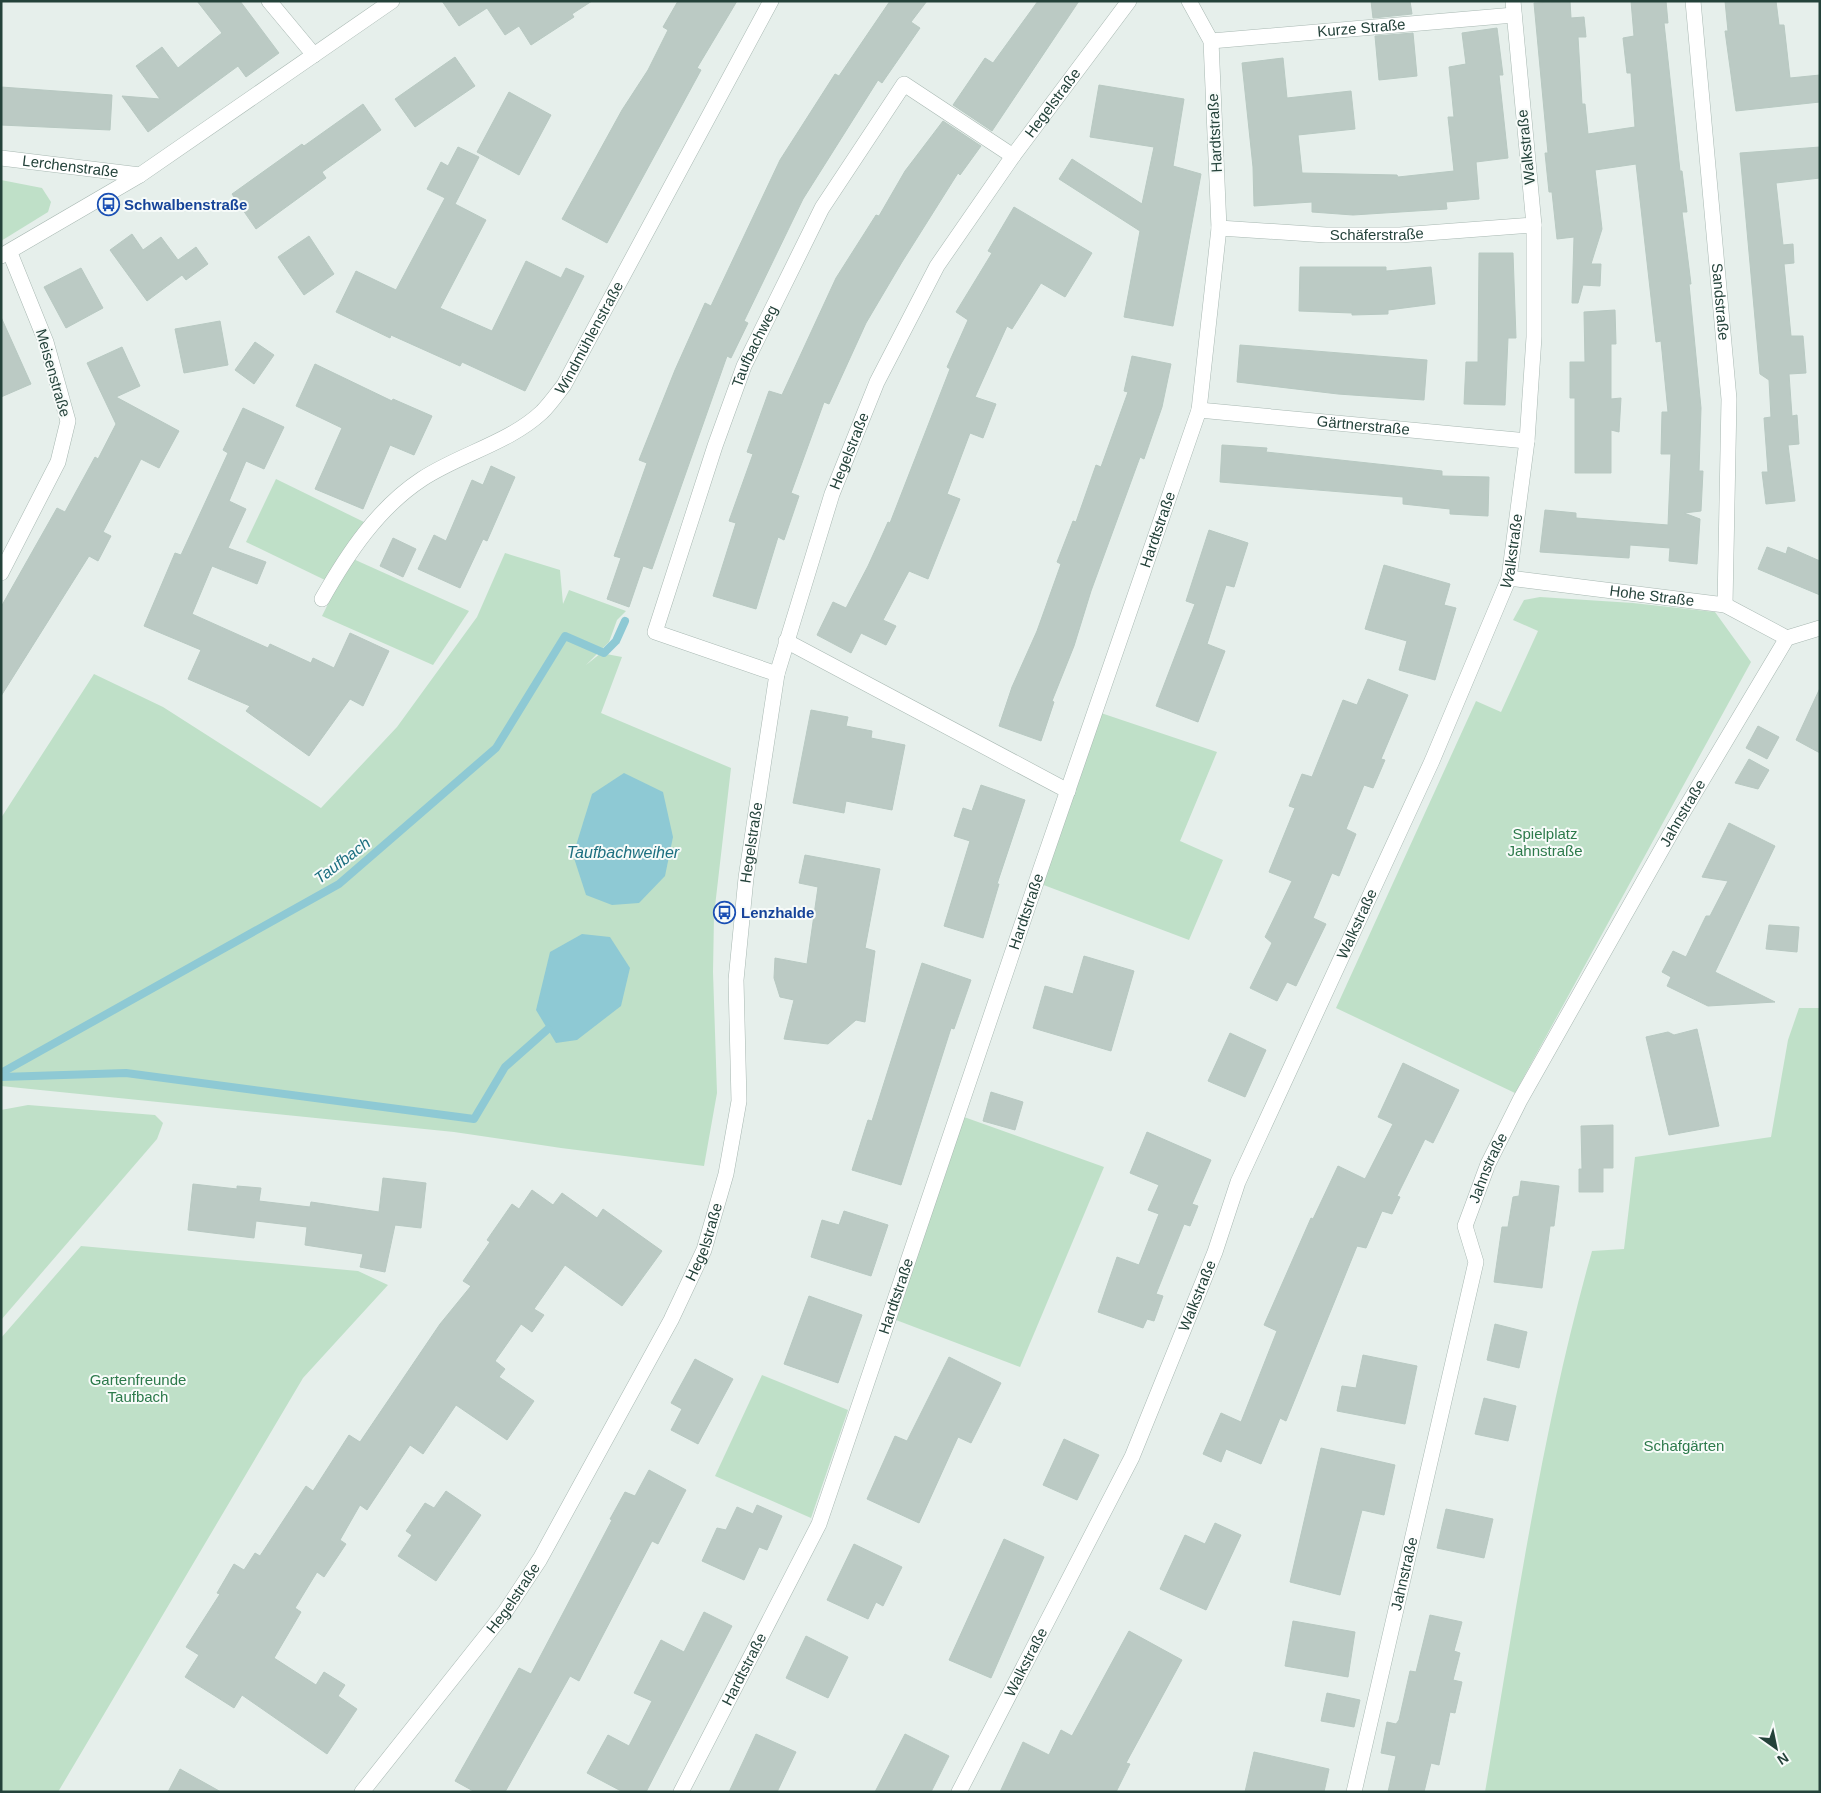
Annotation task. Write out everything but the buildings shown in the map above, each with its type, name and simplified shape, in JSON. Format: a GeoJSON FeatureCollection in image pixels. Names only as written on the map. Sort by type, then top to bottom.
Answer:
{"type":"FeatureCollection","features":[{"type":"Feature","properties":{"kind":"street"},"geometry":{"type":"LineString","coordinates":[[269,1],[314,55]]}},
{"type":"Feature","properties":{"kind":"street"},"geometry":{"type":"LineString","coordinates":[[6,255],[140,175],[392,1]]}},
{"type":"Feature","properties":{"kind":"street","name":"Windmühlenstraße"},"geometry":{"type":"LineString","coordinates":[[322,599],[359,540],[390,503],[422,479],[527,424],[543,411],[564,385],[771,1]]}},
{"type":"Feature","properties":{"kind":"street","name":"Hegelstraße"},"geometry":{"type":"LineString","coordinates":[[362,1792],[505,1612],[540,1558],[671,1320],[704,1250],[726,1174],[739,1101],[736,980],[746,878],[777,674],[832,494],[877,382],[938,266],[1012,156],[1129,1]]}},
{"type":"Feature","properties":{"kind":"street","name":"Hardtstraße"},"geometry":{"type":"LineString","coordinates":[[681,1792],[819,1524],[1199,410],[1219,228],[1211,41],[1189,1]]}},
{"type":"Feature","properties":{"kind":"street","name":"Sandstraße"},"geometry":{"type":"LineString","coordinates":[[1693,1],[1729,399],[1725,605]]}},
{"type":"Feature","properties":{"kind":"street","name":"Kurze Straße"},"geometry":{"type":"LineString","coordinates":[[1211,41],[1513,8]]}},
{"type":"Feature","properties":{"kind":"street","name":"Walkstraße"},"geometry":{"type":"LineString","coordinates":[[959,1792],[1132,1457],[1215,1252],[1238,1182],[1432,762],[1510,578],[1527,441],[1534,337],[1534,225],[1513,8]]}},
{"type":"Feature","properties":{"kind":"street","name":"Taufbachweg"},"geometry":{"type":"LineString","coordinates":[[777,674],[655,632],[715,446],[744,366],[822,208],[904,84],[1012,156]]}},
{"type":"Feature","properties":{"kind":"street","name":"Lerchenstraße"},"geometry":{"type":"LineString","coordinates":[[1,158],[140,175]]}},
{"type":"Feature","properties":{"kind":"street","name":"Schäferstraße"},"geometry":{"type":"LineString","coordinates":[[1219,228],[1326,235],[1391,235],[1534,225]]}},
{"type":"Feature","properties":{"kind":"street","name":"Meisenstraße"},"geometry":{"type":"LineString","coordinates":[[1,574],[58,462],[68,421],[46,342],[6,255]]}},
{"type":"Feature","properties":{"kind":"street","name":"Gärtnerstraße"},"geometry":{"type":"LineString","coordinates":[[1199,410],[1527,441]]}},
{"type":"Feature","properties":{"kind":"street","name":"Hohe Straße"},"geometry":{"type":"LineString","coordinates":[[1510,578],[1725,605],[1787,638]]}},
{"type":"Feature","properties":{"kind":"street"},"geometry":{"type":"LineString","coordinates":[[1787,638],[1820,628]]}},
{"type":"Feature","properties":{"kind":"street","name":"Jahnstraße"},"geometry":{"type":"LineString","coordinates":[[1354,1792],[1476,1262],[1465,1226],[1488,1164],[1520,1100],[1676,824],[1787,638]]}},
{"type":"Feature","properties":{"kind":"street"},"geometry":{"type":"LineString","coordinates":[[786,641],[1068,791]]}},
{"type":"Feature","properties":{"kind":"green space"},"geometry":{"type":"Polygon","coordinates":[[[1,180],[42,188],[51,202],[48,212],[1,241],[1,180]]]}},
{"type":"Feature","properties":{"kind":"green space"},"geometry":{"type":"Polygon","coordinates":[[[276,479],[364,522],[327,581],[246,542],[276,479]]]}},
{"type":"Feature","properties":{"kind":"green space"},"geometry":{"type":"Polygon","coordinates":[[[505,553],[560,570],[563,604],[569,590],[626,611],[617,620],[609,642],[586,665],[601,653],[622,657],[601,713],[731,768],[714,915],[713,972],[717,1093],[704,1166],[454,1132],[1,1086],[1,818],[94,674],[163,707],[321,808],[397,727],[477,617],[505,553]]]}},
{"type":"Feature","properties":{"kind":"green space"},"geometry":{"type":"Polygon","coordinates":[[[351,558],[469,611],[433,665],[322,616],[351,558]]]}},
{"type":"Feature","properties":{"kind":"green space","name":"Spielplatz Jahnstraße"},"geometry":{"type":"Polygon","coordinates":[[[1540,597],[1633,603],[1715,612],[1751,662],[1515,1093],[1336,1008],[1476,701],[1501,712],[1538,631],[1513,620],[1524,600],[1540,597]]]}},
{"type":"Feature","properties":{"kind":"green space"},"geometry":{"type":"Polygon","coordinates":[[[1101,713],[1217,752],[1180,841],[1223,860],[1189,940],[1041,884],[1101,713]]]}},
{"type":"Feature","properties":{"kind":"green space","name":"Schafgärten"},"geometry":{"type":"Polygon","coordinates":[[[1799,1008],[1820,1008],[1820,1792],[1485,1792],[1544,1452],[1574,1318],[1592,1251],[1624,1249],[1635,1157],[1771,1137],[1788,1040],[1799,1008]]]}},
{"type":"Feature","properties":{"kind":"green space"},"geometry":{"type":"Polygon","coordinates":[[[28,1105],[155,1115],[163,1123],[157,1139],[1,1320],[1,1110],[28,1105]]]}},
{"type":"Feature","properties":{"kind":"green space"},"geometry":{"type":"Polygon","coordinates":[[[964,1117],[1104,1167],[1020,1367],[896,1320],[964,1117]]]}},
{"type":"Feature","properties":{"kind":"green space","name":"Gartenfreunde Taufbach"},"geometry":{"type":"Polygon","coordinates":[[[81,1246],[358,1271],[388,1285],[303,1378],[58,1792],[1,1792],[1,1338],[81,1246]]]}},
{"type":"Feature","properties":{"kind":"green space"},"geometry":{"type":"Polygon","coordinates":[[[762,1375],[848,1410],[811,1518],[715,1476],[762,1375]]]}},
{"type":"Feature","properties":{"kind":"water","name":"Taufbachweiher"},"geometry":{"type":"Polygon","coordinates":[[[624,773],[663,792],[673,837],[665,876],[639,903],[612,905],[586,895],[573,855],[592,794],[624,773]]]}},
{"type":"Feature","properties":{"kind":"water"},"geometry":{"type":"Polygon","coordinates":[[[582,934],[610,937],[630,968],[621,1006],[577,1040],[556,1043],[536,1010],[550,952],[582,934]]]}},
{"type":"Feature","properties":{"kind":"waterway","name":"Taufbach"},"geometry":{"type":"LineString","coordinates":[[1,1073],[339,884],[496,748],[565,636],[604,653],[616,641],[625,621]]}},
{"type":"Feature","properties":{"kind":"waterway"},"geometry":{"type":"LineString","coordinates":[[1,1077],[126,1073],[474,1119],[505,1067],[548,1029]]}},
{"type":"Feature","properties":{"kind":"place","name":"Schwalbenstraße"},"geometry":{"type":"Point","coordinates":[108,205]}},
{"type":"Feature","properties":{"kind":"place","name":"Lenzhalde"},"geometry":{"type":"Point","coordinates":[725,913]}}]}
